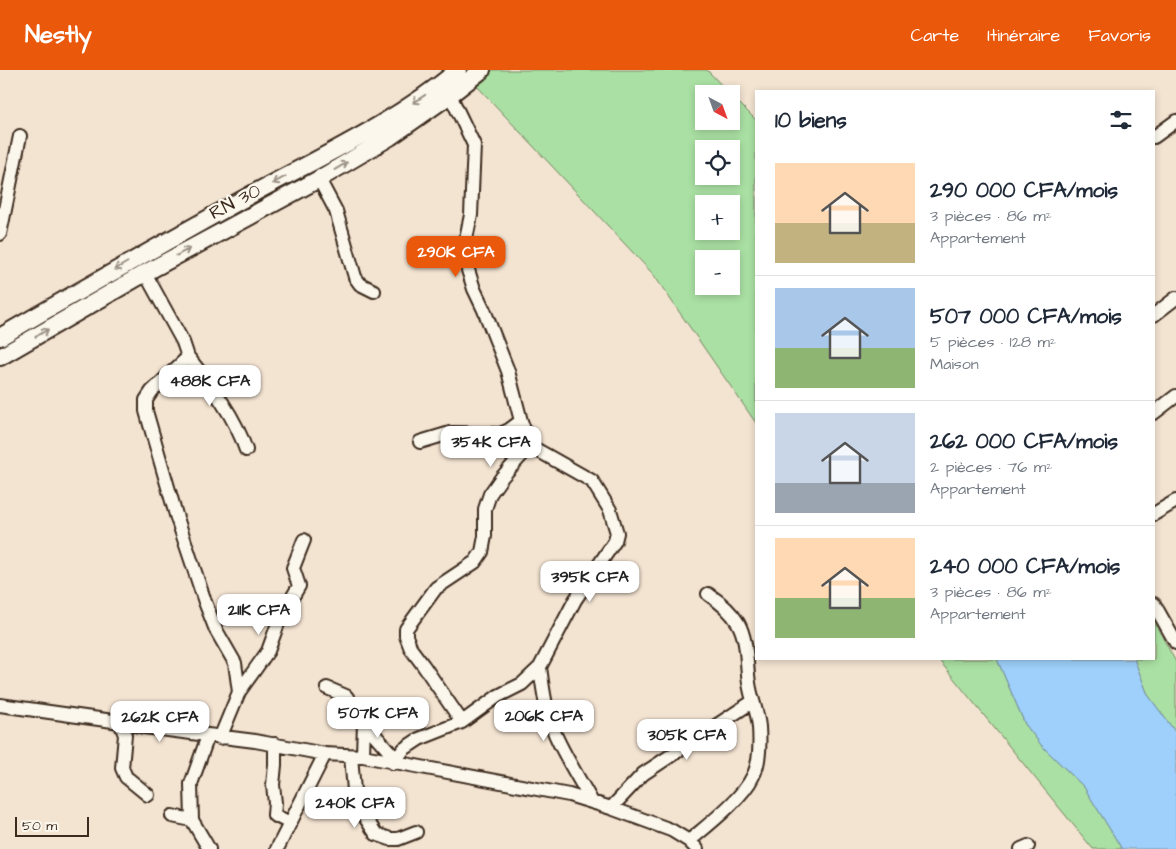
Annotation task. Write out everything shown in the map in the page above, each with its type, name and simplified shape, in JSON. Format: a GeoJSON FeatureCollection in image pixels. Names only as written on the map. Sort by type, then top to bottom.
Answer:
{"type":"FeatureCollection","features":[{"type":"Feature","properties":{"kind":"main road","name":"RN 30"},"geometry":{"type":"LineString","coordinates":[[0,337],[134,259],[382,124],[440,85],[458,70]]}},
{"type":"Feature","properties":{"kind":"main road","name":"RN 30"},"geometry":{"type":"LineString","coordinates":[[0,357],[144,274],[319,179],[390,137],[482,70]]}},
{"type":"Feature","properties":{"kind":"street"},"geometry":{"type":"LineString","coordinates":[[394,761],[404,749],[419,739],[462,722],[498,696],[522,684],[540,667],[562,623],[615,541],[617,533],[610,510],[592,481],[530,446],[521,421],[508,371],[468,270],[464,248],[471,215],[474,145],[450,95]]}},
{"type":"Feature","properties":{"kind":"street"},"geometry":{"type":"LineString","coordinates":[[1155,136],[1176,121]]}},
{"type":"Feature","properties":{"kind":"street"},"geometry":{"type":"LineString","coordinates":[[0,234],[20,136]]}},
{"type":"Feature","properties":{"kind":"street"},"geometry":{"type":"LineString","coordinates":[[319,179],[336,211],[356,277],[360,284],[374,291]]}},
{"type":"Feature","properties":{"kind":"street"},"geometry":{"type":"LineString","coordinates":[[144,274],[183,342],[188,357],[223,401],[240,431],[246,450]]}},
{"type":"Feature","properties":{"kind":"street"},"geometry":{"type":"LineString","coordinates":[[1155,314],[1176,298]]}},
{"type":"Feature","properties":{"kind":"street"},"geometry":{"type":"LineString","coordinates":[[188,357],[152,391],[146,400],[146,411],[176,515],[206,602],[216,630],[235,663],[239,692]]}},
{"type":"Feature","properties":{"kind":"street"},"geometry":{"type":"LineString","coordinates":[[1155,412],[1176,396]]}},
{"type":"Feature","properties":{"kind":"street"},"geometry":{"type":"LineString","coordinates":[[420,442],[450,433],[500,434],[521,421]]}},
{"type":"Feature","properties":{"kind":"street"},"geometry":{"type":"LineString","coordinates":[[462,722],[411,649],[406,636],[406,629],[436,588],[475,562],[482,552],[485,536],[485,509],[490,494],[502,477],[530,446]]}},
{"type":"Feature","properties":{"kind":"street"},"geometry":{"type":"LineString","coordinates":[[1155,513],[1176,501]]}},
{"type":"Feature","properties":{"kind":"street"},"geometry":{"type":"LineString","coordinates":[[209,849],[192,820],[191,784],[239,692],[268,651],[280,618],[299,586],[293,568],[304,540]]}},
{"type":"Feature","properties":{"kind":"street"},"geometry":{"type":"LineString","coordinates":[[0,705],[214,737],[275,744],[325,754],[394,761],[569,796],[611,808],[672,830],[693,845],[714,820],[748,786],[754,776],[758,751],[759,727],[752,702],[743,634],[738,622],[730,612],[708,594]]}},
{"type":"Feature","properties":{"kind":"street"},"geometry":{"type":"LineString","coordinates":[[1155,606],[1176,643]]}},
{"type":"Feature","properties":{"kind":"street"},"geometry":{"type":"LineString","coordinates":[[540,667],[549,718],[556,735],[592,802]]}},
{"type":"Feature","properties":{"kind":"street"},"geometry":{"type":"LineString","coordinates":[[328,688],[346,696],[394,761]]}},
{"type":"Feature","properties":{"kind":"street"},"geometry":{"type":"LineString","coordinates":[[611,808],[642,774],[752,702]]}},
{"type":"Feature","properties":{"kind":"street"},"geometry":{"type":"LineString","coordinates":[[364,721],[357,756],[355,802],[376,834],[390,840],[416,832]]}},
{"type":"Feature","properties":{"kind":"street"},"geometry":{"type":"LineString","coordinates":[[120,722],[125,735],[122,768],[126,777],[148,795]]}},
{"type":"Feature","properties":{"kind":"street"},"geometry":{"type":"LineString","coordinates":[[275,744],[274,815],[290,823]]}},
{"type":"Feature","properties":{"kind":"street"},"geometry":{"type":"LineString","coordinates":[[278,849],[325,754]]}},
{"type":"Feature","properties":{"kind":"street"},"geometry":{"type":"LineString","coordinates":[[172,816],[192,820]]}},
{"type":"Feature","properties":{"kind":"green space"},"geometry":{"type":"Polygon","coordinates":[[[462,70],[707,70],[721,85],[695,85],[695,130],[740,130],[740,104],[755,119],[755,422],[653,274],[462,70]]]}},
{"type":"Feature","properties":{"kind":"green space"},"geometry":{"type":"Polygon","coordinates":[[[1155,624],[1176,662],[1176,733],[1148,695],[1134,660],[1155,660],[1155,624]]]}},
{"type":"Feature","properties":{"kind":"green space"},"geometry":{"type":"Polygon","coordinates":[[[939,660],[997,660],[1025,724],[1042,746],[1084,787],[1122,849],[1093,849],[939,660]]]}},
{"type":"Feature","properties":{"kind":"water"},"geometry":{"type":"Polygon","coordinates":[[[997,660],[1134,660],[1148,695],[1176,733],[1176,849],[1122,849],[1084,787],[1042,746],[1025,724],[997,660]]]}}]}
